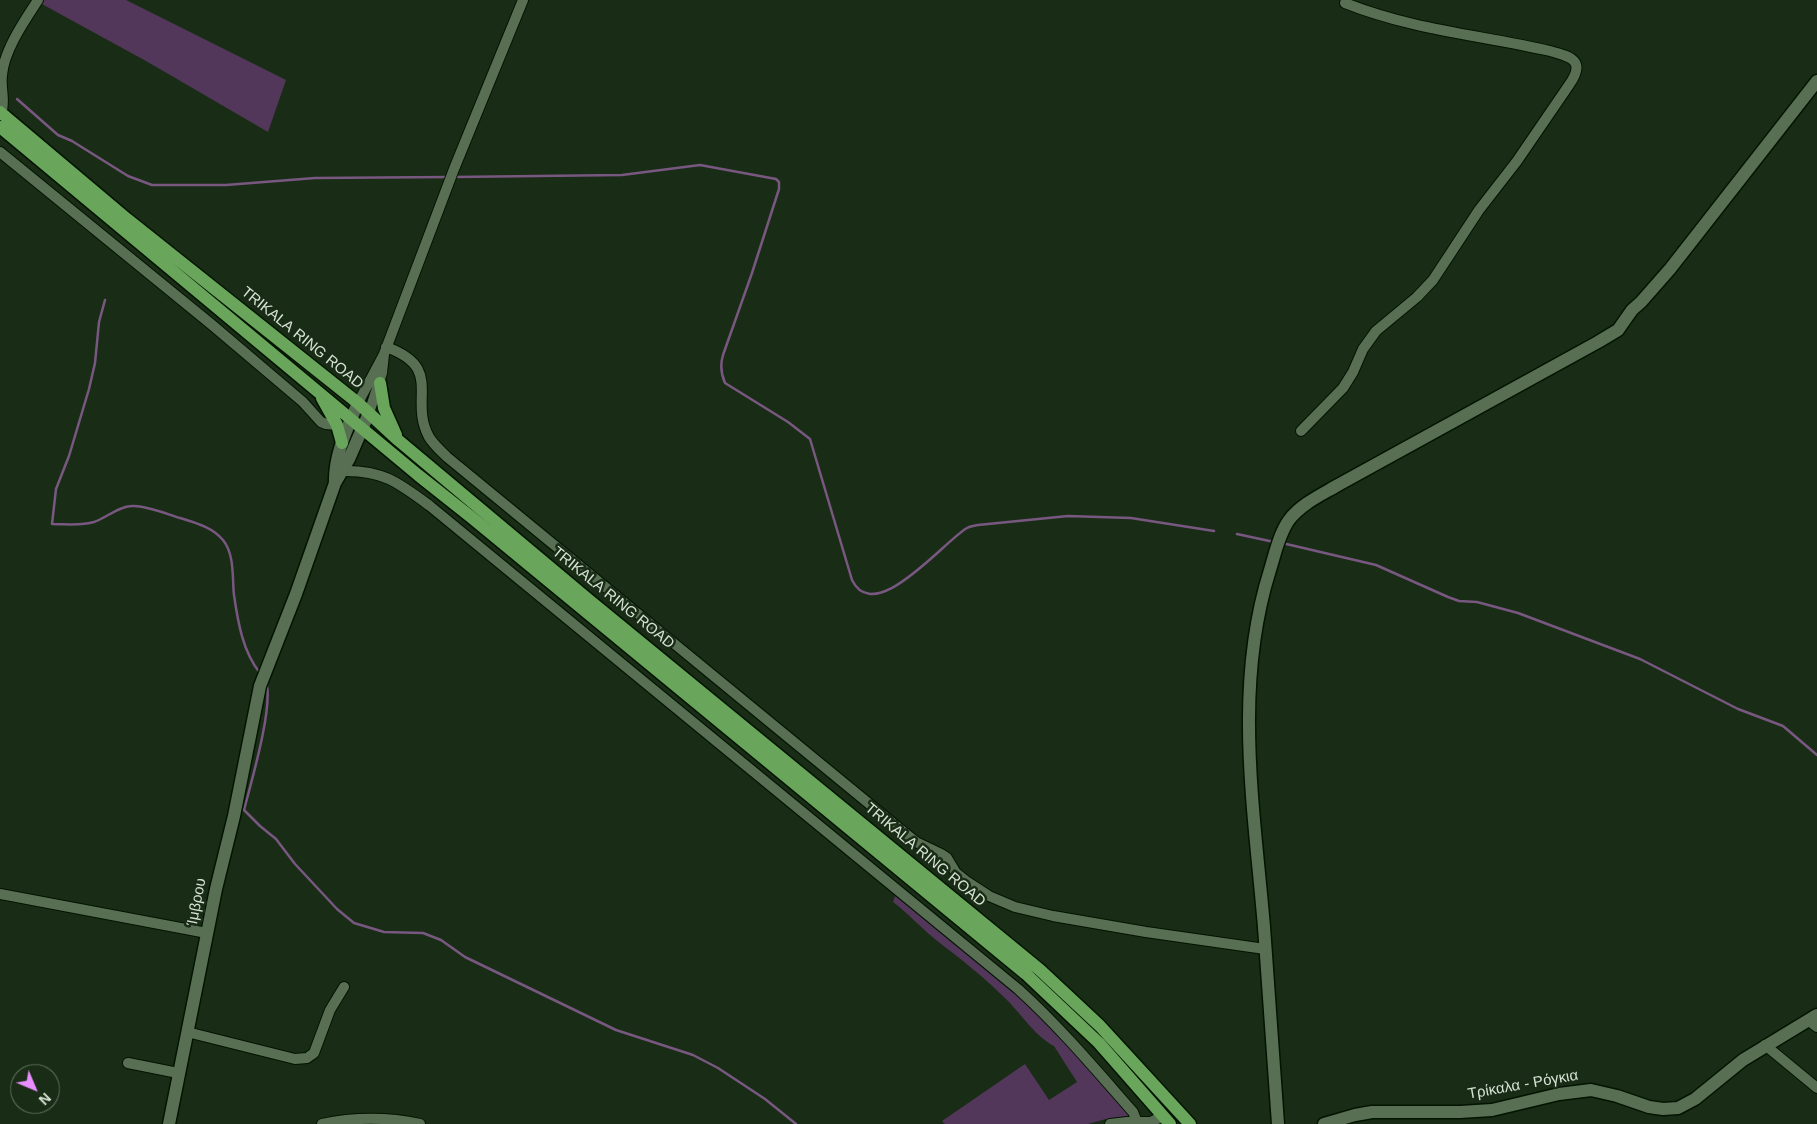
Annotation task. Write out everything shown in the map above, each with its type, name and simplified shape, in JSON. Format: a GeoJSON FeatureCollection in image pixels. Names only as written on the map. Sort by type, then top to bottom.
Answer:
{"type":"FeatureCollection","features":[{"type":"Feature","properties":{"kind":"main road","name":"TRIKALA RING ROAD"},"geometry":{"type":"LineString","coordinates":[[1,113],[127,218],[358,403],[398,440],[589,600],[1040,970],[1100,1026],[1190,1124]]}},
{"type":"Feature","properties":{"kind":"main road","name":"TRIKALA RING ROAD"},"geometry":{"type":"LineString","coordinates":[[0,127],[362,430],[1026,974],[1099,1043],[1167,1121]]}},
{"type":"Feature","properties":{"kind":"main road"},"geometry":{"type":"LineString","coordinates":[[380,382],[383,404],[398,440]]}},
{"type":"Feature","properties":{"kind":"main road"},"geometry":{"type":"LineString","coordinates":[[318,392],[337,425],[342,443]]}},
{"type":"Feature","properties":{"kind":"street"},"geometry":{"type":"LineString","coordinates":[[1,113],[5,105],[2,72],[16,37],[38,0]]}},
{"type":"Feature","properties":{"kind":"street"},"geometry":{"type":"LineString","coordinates":[[335,483],[334,469],[351,419],[385,350],[454,169],[523,0]]}},
{"type":"Feature","properties":{"kind":"street"},"geometry":{"type":"LineString","coordinates":[[1301,431],[1343,388],[1376,331],[1418,297],[1439,272],[1479,210],[1517,161],[1574,78],[1577,68],[1574,61],[1570,58],[1550,51],[1410,24],[1378,16],[1345,3]]}},
{"type":"Feature","properties":{"kind":"street"},"geometry":{"type":"LineString","coordinates":[[1278,1124],[1249,773],[1248,720],[1255,633],[1265,586],[1283,533],[1293,516],[1318,496],[1618,330],[1632,310],[1670,270],[1817,81]]}},
{"type":"Feature","properties":{"kind":"street"},"geometry":{"type":"LineString","coordinates":[[0,152],[189,305],[302,402],[321,422],[337,425]]}},
{"type":"Feature","properties":{"kind":"street"},"geometry":{"type":"LineString","coordinates":[[335,483],[343,471],[369,413],[384,367],[385,350]]}},
{"type":"Feature","properties":{"kind":"street"},"geometry":{"type":"LineString","coordinates":[[385,350],[400,352],[414,362],[422,382],[422,408],[428,436],[447,457],[894,826],[916,842],[947,858],[956,873],[966,881],[989,896],[1006,904],[1032,912],[1146,932],[1265,949]]}},
{"type":"Feature","properties":{"kind":"street"},"geometry":{"type":"LineString","coordinates":[[343,471],[372,473],[406,489],[430,506],[635,673],[1018,989],[1083,1054],[1133,1112],[1137,1122]]}},
{"type":"Feature","properties":{"kind":"street","name":"Ίμβρου"},"geometry":{"type":"LineString","coordinates":[[169,1124],[178,1073],[260,686],[296,594],[335,483]]}},
{"type":"Feature","properties":{"kind":"street"},"geometry":{"type":"LineString","coordinates":[[0,894],[208,933]]}},
{"type":"Feature","properties":{"kind":"street"},"geometry":{"type":"LineString","coordinates":[[187,1032],[294,1059],[307,1058],[314,1053],[330,1010],[344,987]]}},
{"type":"Feature","properties":{"kind":"street","name":"Τρίκαλα - Ρόγκια"},"geometry":{"type":"LineString","coordinates":[[1324,1124],[1355,1114],[1372,1112],[1492,1110],[1559,1094],[1591,1090],[1617,1096],[1649,1107],[1671,1109],[1695,1099],[1732,1068],[1765,1045],[1814,1021]]}},
{"type":"Feature","properties":{"kind":"street"},"geometry":{"type":"LineString","coordinates":[[1765,1045],[1817,1088]]}},
{"type":"Feature","properties":{"kind":"street"},"geometry":{"type":"LineString","coordinates":[[128,1063],[178,1073]]}},
{"type":"Feature","properties":{"kind":"street"},"geometry":{"type":"LineString","coordinates":[[322,1124],[356,1119],[420,1124]]}},
{"type":"Feature","properties":{"kind":"street"},"geometry":{"type":"LineString","coordinates":[[1110,1124],[1167,1121]]}},
{"type":"Feature","properties":{"kind":"shaded area"},"geometry":{"type":"Polygon","coordinates":[[[42,0],[126,0],[286,80],[268,132],[146,61],[40,3],[42,0]]]}},
{"type":"Feature","properties":{"kind":"shaded area"},"geometry":{"type":"Polygon","coordinates":[[[895,896],[939,927],[1030,1004],[1129,1107],[1130,1119],[1106,1119],[1088,1124],[945,1124],[942,1121],[1025,1064],[1049,1100],[1077,1082],[1054,1046],[1035,1031],[990,984],[893,902],[895,896]]]}},
{"type":"Feature","properties":{"kind":"waterway"},"geometry":{"type":"LineString","coordinates":[[17,99],[58,135],[72,141],[128,176],[152,185],[226,185],[315,178],[449,177]]}},
{"type":"Feature","properties":{"kind":"waterway"},"geometry":{"type":"LineString","coordinates":[[454,177],[622,175],[700,165],[776,179],[779,182],[779,189],[752,273],[723,355],[721,362],[722,373],[725,383],[788,422],[810,439],[852,580],[863,592],[876,594],[892,588],[927,563],[956,536],[971,526],[1068,516],[1131,518],[1214,531]]}},
{"type":"Feature","properties":{"kind":"waterway"},"geometry":{"type":"LineString","coordinates":[[105,300],[99,322],[95,363],[89,389],[69,456],[56,489],[52,524],[89,523],[122,508],[137,506],[192,522],[214,532],[223,540],[230,553],[234,595],[240,626],[249,656],[260,673]]}},
{"type":"Feature","properties":{"kind":"waterway"},"geometry":{"type":"LineString","coordinates":[[1237,534],[1274,542]]}},
{"type":"Feature","properties":{"kind":"waterway"},"geometry":{"type":"LineString","coordinates":[[1282,543],[1376,565],[1459,601],[1477,602],[1518,613],[1640,659],[1738,709],[1783,726],[1817,755]]}},
{"type":"Feature","properties":{"kind":"waterway"},"geometry":{"type":"LineString","coordinates":[[266,682],[268,693],[267,708],[256,764],[244,810],[276,839],[295,864],[337,909],[354,923],[384,932],[423,933],[441,940],[465,957],[616,1030],[693,1055],[718,1068],[765,1099],[796,1124]]}}]}
